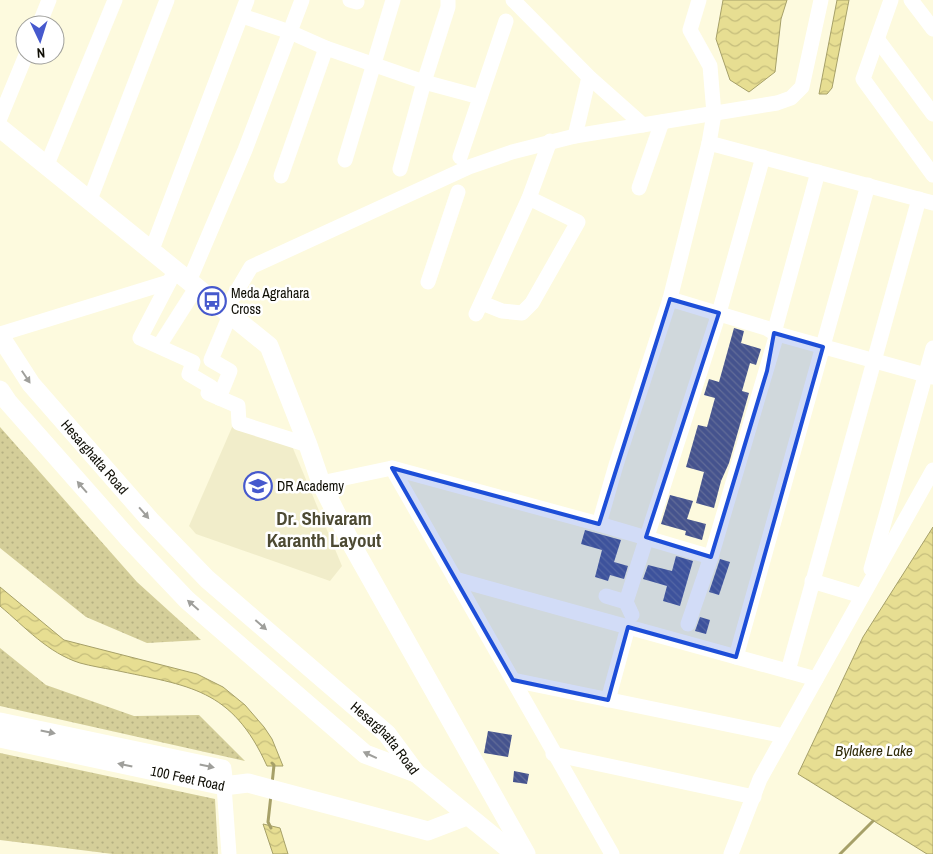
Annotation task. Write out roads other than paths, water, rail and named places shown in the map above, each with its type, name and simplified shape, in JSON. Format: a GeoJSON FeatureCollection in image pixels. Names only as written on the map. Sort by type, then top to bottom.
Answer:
{"type":"FeatureCollection","features":[{"type":"Feature","properties":{"kind":"main road"},"geometry":{"type":"LineString","coordinates":[[0,128],[151,252],[182,280],[228,313],[269,346],[321,483],[352,545],[526,854]]}},
{"type":"Feature","properties":{"kind":"main road","name":"Hesarghatta Road"},"geometry":{"type":"LineString","coordinates":[[0,335],[31,384],[150,520],[207,579],[387,734],[416,773]]}},
{"type":"Feature","properties":{"kind":"main road","name":"Hesarghatta Road"},"geometry":{"type":"LineString","coordinates":[[0,390],[8,402],[129,539],[187,600],[365,754],[416,773]]}},
{"type":"Feature","properties":{"kind":"main road","name":"100 Feet Road"},"geometry":{"type":"LineString","coordinates":[[0,722],[222,769],[224,786],[0,738]]}},
{"type":"Feature","properties":{"kind":"main road"},"geometry":{"type":"LineString","coordinates":[[416,773],[515,854]]}},
{"type":"Feature","properties":{"kind":"main road"},"geometry":{"type":"LineString","coordinates":[[224,786],[248,783],[428,831],[467,816]]}},
{"type":"Feature","properties":{"kind":"street"},"geometry":{"type":"LineString","coordinates":[[43,15],[49,0]]}},
{"type":"Feature","properties":{"kind":"street"},"geometry":{"type":"LineString","coordinates":[[46,167],[115,0]]}},
{"type":"Feature","properties":{"kind":"street"},"geometry":{"type":"LineString","coordinates":[[89,202],[167,0]]}},
{"type":"Feature","properties":{"kind":"street"},"geometry":{"type":"LineString","coordinates":[[151,252],[247,0]]}},
{"type":"Feature","properties":{"kind":"street"},"geometry":{"type":"LineString","coordinates":[[0,335],[190,279],[222,207],[302,0]]}},
{"type":"Feature","properties":{"kind":"street"},"geometry":{"type":"LineString","coordinates":[[345,160],[393,0]]}},
{"type":"Feature","properties":{"kind":"street"},"geometry":{"type":"LineString","coordinates":[[400,169],[424,82],[448,7],[448,0]]}},
{"type":"Feature","properties":{"kind":"street"},"geometry":{"type":"LineString","coordinates":[[512,0],[589,77],[643,124]]}},
{"type":"Feature","properties":{"kind":"street"},"geometry":{"type":"LineString","coordinates":[[599,524],[616,465],[670,299],[709,143],[714,114],[710,66],[690,30],[698,0]]}},
{"type":"Feature","properties":{"kind":"street"},"geometry":{"type":"LineString","coordinates":[[219,398],[230,371],[211,360],[228,313],[251,267],[469,167],[512,152],[575,136],[786,101],[802,87],[821,0]]}},
{"type":"Feature","properties":{"kind":"street"},"geometry":{"type":"LineString","coordinates":[[891,0],[863,79],[933,175]]}},
{"type":"Feature","properties":{"kind":"street"},"geometry":{"type":"LineString","coordinates":[[911,0],[933,28]]}},
{"type":"Feature","properties":{"kind":"street"},"geometry":{"type":"LineString","coordinates":[[242,16],[424,82],[480,97]]}},
{"type":"Feature","properties":{"kind":"street"},"geometry":{"type":"LineString","coordinates":[[460,157],[506,21]]}},
{"type":"Feature","properties":{"kind":"street"},"geometry":{"type":"LineString","coordinates":[[878,40],[933,114]]}},
{"type":"Feature","properties":{"kind":"street"},"geometry":{"type":"LineString","coordinates":[[281,176],[326,48]]}},
{"type":"Feature","properties":{"kind":"street"},"geometry":{"type":"LineString","coordinates":[[0,118],[22,65]]}},
{"type":"Feature","properties":{"kind":"street"},"geometry":{"type":"LineString","coordinates":[[575,136],[589,77]]}},
{"type":"Feature","properties":{"kind":"street"},"geometry":{"type":"LineString","coordinates":[[640,188],[662,122]]}},
{"type":"Feature","properties":{"kind":"street"},"geometry":{"type":"LineString","coordinates":[[529,198],[584,225],[532,303],[522,313],[479,308],[529,198],[550,141]]}},
{"type":"Feature","properties":{"kind":"street"},"geometry":{"type":"LineString","coordinates":[[709,143],[926,201],[874,360],[788,671]]}},
{"type":"Feature","properties":{"kind":"street"},"geometry":{"type":"LineString","coordinates":[[608,700],[646,537],[719,313],[763,157]]}},
{"type":"Feature","properties":{"kind":"street"},"geometry":{"type":"LineString","coordinates":[[688,624],[711,558],[767,371],[776,337],[774,333],[818,172]]}},
{"type":"Feature","properties":{"kind":"street"},"geometry":{"type":"LineString","coordinates":[[736,656],[868,185]]}},
{"type":"Feature","properties":{"kind":"street"},"geometry":{"type":"LineString","coordinates":[[428,282],[458,192]]}},
{"type":"Feature","properties":{"kind":"street"},"geometry":{"type":"LineString","coordinates":[[158,346],[182,280]]}},
{"type":"Feature","properties":{"kind":"street"},"geometry":{"type":"LineString","coordinates":[[182,280],[140,338],[193,362],[189,374],[211,386],[208,393],[238,406],[240,423],[308,445]]}},
{"type":"Feature","properties":{"kind":"street"},"geometry":{"type":"LineString","coordinates":[[670,299],[766,328],[774,333],[929,376]]}},
{"type":"Feature","properties":{"kind":"street"},"geometry":{"type":"LineString","coordinates":[[863,594],[929,376],[933,348]]}},
{"type":"Feature","properties":{"kind":"street"},"geometry":{"type":"LineString","coordinates":[[321,483],[392,468],[646,537],[711,558]]}},
{"type":"Feature","properties":{"kind":"street"},"geometry":{"type":"LineString","coordinates":[[392,468],[553,754],[612,854]]}},
{"type":"Feature","properties":{"kind":"street"},"geometry":{"type":"LineString","coordinates":[[731,854],[760,779],[933,470]]}},
{"type":"Feature","properties":{"kind":"street"},"geometry":{"type":"LineString","coordinates":[[455,580],[629,615],[736,656],[816,678]]}},
{"type":"Feature","properties":{"kind":"street"},"geometry":{"type":"LineString","coordinates":[[812,581],[863,594]]}},
{"type":"Feature","properties":{"kind":"street"},"geometry":{"type":"LineString","coordinates":[[606,596],[629,615]]}},
{"type":"Feature","properties":{"kind":"street"},"geometry":{"type":"LineString","coordinates":[[513,680],[784,736]]}},
{"type":"Feature","properties":{"kind":"street"},"geometry":{"type":"LineString","coordinates":[[553,754],[754,797]]}},
{"type":"Feature","properties":{"kind":"street"},"geometry":{"type":"LineString","coordinates":[[224,786],[229,854]]}},
{"type":"Feature","properties":{"kind":"water"},"geometry":{"type":"Polygon","coordinates":[[[723,0],[787,0],[781,19],[775,72],[749,92],[730,80],[716,39],[723,0]]]}},
{"type":"Feature","properties":{"kind":"water"},"geometry":{"type":"Polygon","coordinates":[[[837,0],[849,0],[832,88],[827,94],[819,94],[837,0]]]}},
{"type":"Feature","properties":{"kind":"water","name":"Bylakere Lake"},"geometry":{"type":"Polygon","coordinates":[[[933,527],[933,854],[927,854],[798,774],[863,637],[933,527]]]}},
{"type":"Feature","properties":{"kind":"water"},"geometry":{"type":"Polygon","coordinates":[[[0,587],[64,640],[197,674],[223,687],[245,705],[264,727],[272,739],[283,766],[267,766],[253,740],[239,720],[206,695],[165,681],[80,663],[58,653],[37,639],[0,606],[0,587]]]}},
{"type":"Feature","properties":{"kind":"water"},"geometry":{"type":"Polygon","coordinates":[[[263,824],[280,828],[288,854],[273,854],[263,824]]]}},
{"type":"Feature","properties":{"kind":"waterway"},"geometry":{"type":"LineString","coordinates":[[272,763],[274,765],[272,784]]}},
{"type":"Feature","properties":{"kind":"waterway"},"geometry":{"type":"LineString","coordinates":[[271,795],[268,822],[271,828]]}},
{"type":"Feature","properties":{"kind":"waterway"},"geometry":{"type":"LineString","coordinates":[[840,854],[873,821]]}},
{"type":"Feature","properties":{"kind":"place","name":"Meda Agrahara Cross"},"geometry":{"type":"Point","coordinates":[212,301]}},
{"type":"Feature","properties":{"kind":"place","name":"DR Academy"},"geometry":{"type":"Point","coordinates":[258,486]}},
{"type":"Feature","properties":{"kind":"district","name":"Dr. Shivaram Karanth Layout"},"geometry":{"type":"Point","coordinates":[324,529]}}]}
